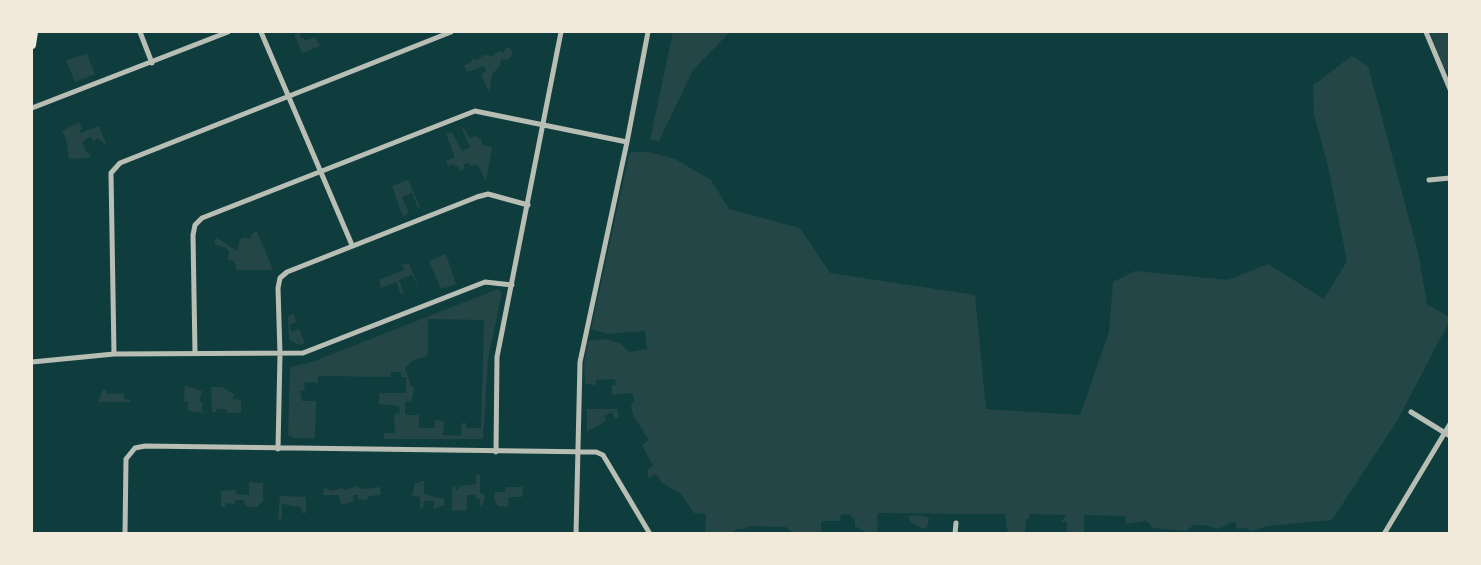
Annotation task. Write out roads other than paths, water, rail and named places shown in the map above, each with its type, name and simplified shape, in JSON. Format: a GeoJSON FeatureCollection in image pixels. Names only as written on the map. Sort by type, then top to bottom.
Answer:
{"type":"FeatureCollection","features":[{"type":"Feature","properties":{"kind":"main road"},"geometry":{"type":"LineString","coordinates":[[32,45],[34,32]]}},
{"type":"Feature","properties":{"kind":"street"},"geometry":{"type":"LineString","coordinates":[[140,32],[152,63]]}},
{"type":"Feature","properties":{"kind":"street"},"geometry":{"type":"LineString","coordinates":[[32,108],[228,32]]}},
{"type":"Feature","properties":{"kind":"street"},"geometry":{"type":"LineString","coordinates":[[261,32],[352,245]]}},
{"type":"Feature","properties":{"kind":"street"},"geometry":{"type":"LineString","coordinates":[[114,354],[111,173],[120,163],[451,32]]}},
{"type":"Feature","properties":{"kind":"street"},"geometry":{"type":"LineString","coordinates":[[496,452],[496,371],[561,32]]}},
{"type":"Feature","properties":{"kind":"street"},"geometry":{"type":"LineString","coordinates":[[576,534],[580,362],[628,142],[648,32]]}},
{"type":"Feature","properties":{"kind":"street"},"geometry":{"type":"LineString","coordinates":[[1426,32],[1450,89]]}},
{"type":"Feature","properties":{"kind":"street"},"geometry":{"type":"LineString","coordinates":[[195,353],[195,225],[202,218],[479,110],[628,142]]}},
{"type":"Feature","properties":{"kind":"street"},"geometry":{"type":"LineString","coordinates":[[1429,180],[1450,178]]}},
{"type":"Feature","properties":{"kind":"street"},"geometry":{"type":"LineString","coordinates":[[278,449],[278,288],[281,278],[287,272],[477,197],[488,194],[528,205]]}},
{"type":"Feature","properties":{"kind":"street"},"geometry":{"type":"LineString","coordinates":[[32,362],[114,354],[303,352],[485,282],[512,285]]}},
{"type":"Feature","properties":{"kind":"street"},"geometry":{"type":"LineString","coordinates":[[1410,412],[1447,434]]}},
{"type":"Feature","properties":{"kind":"street"},"geometry":{"type":"LineString","coordinates":[[1384,534],[1447,434],[1450,424]]}},
{"type":"Feature","properties":{"kind":"street"},"geometry":{"type":"LineString","coordinates":[[125,534],[125,467],[130,453],[145,446],[603,454],[650,534]]}},
{"type":"Feature","properties":{"kind":"street"},"geometry":{"type":"LineString","coordinates":[[956,523],[956,534]]}}]}
